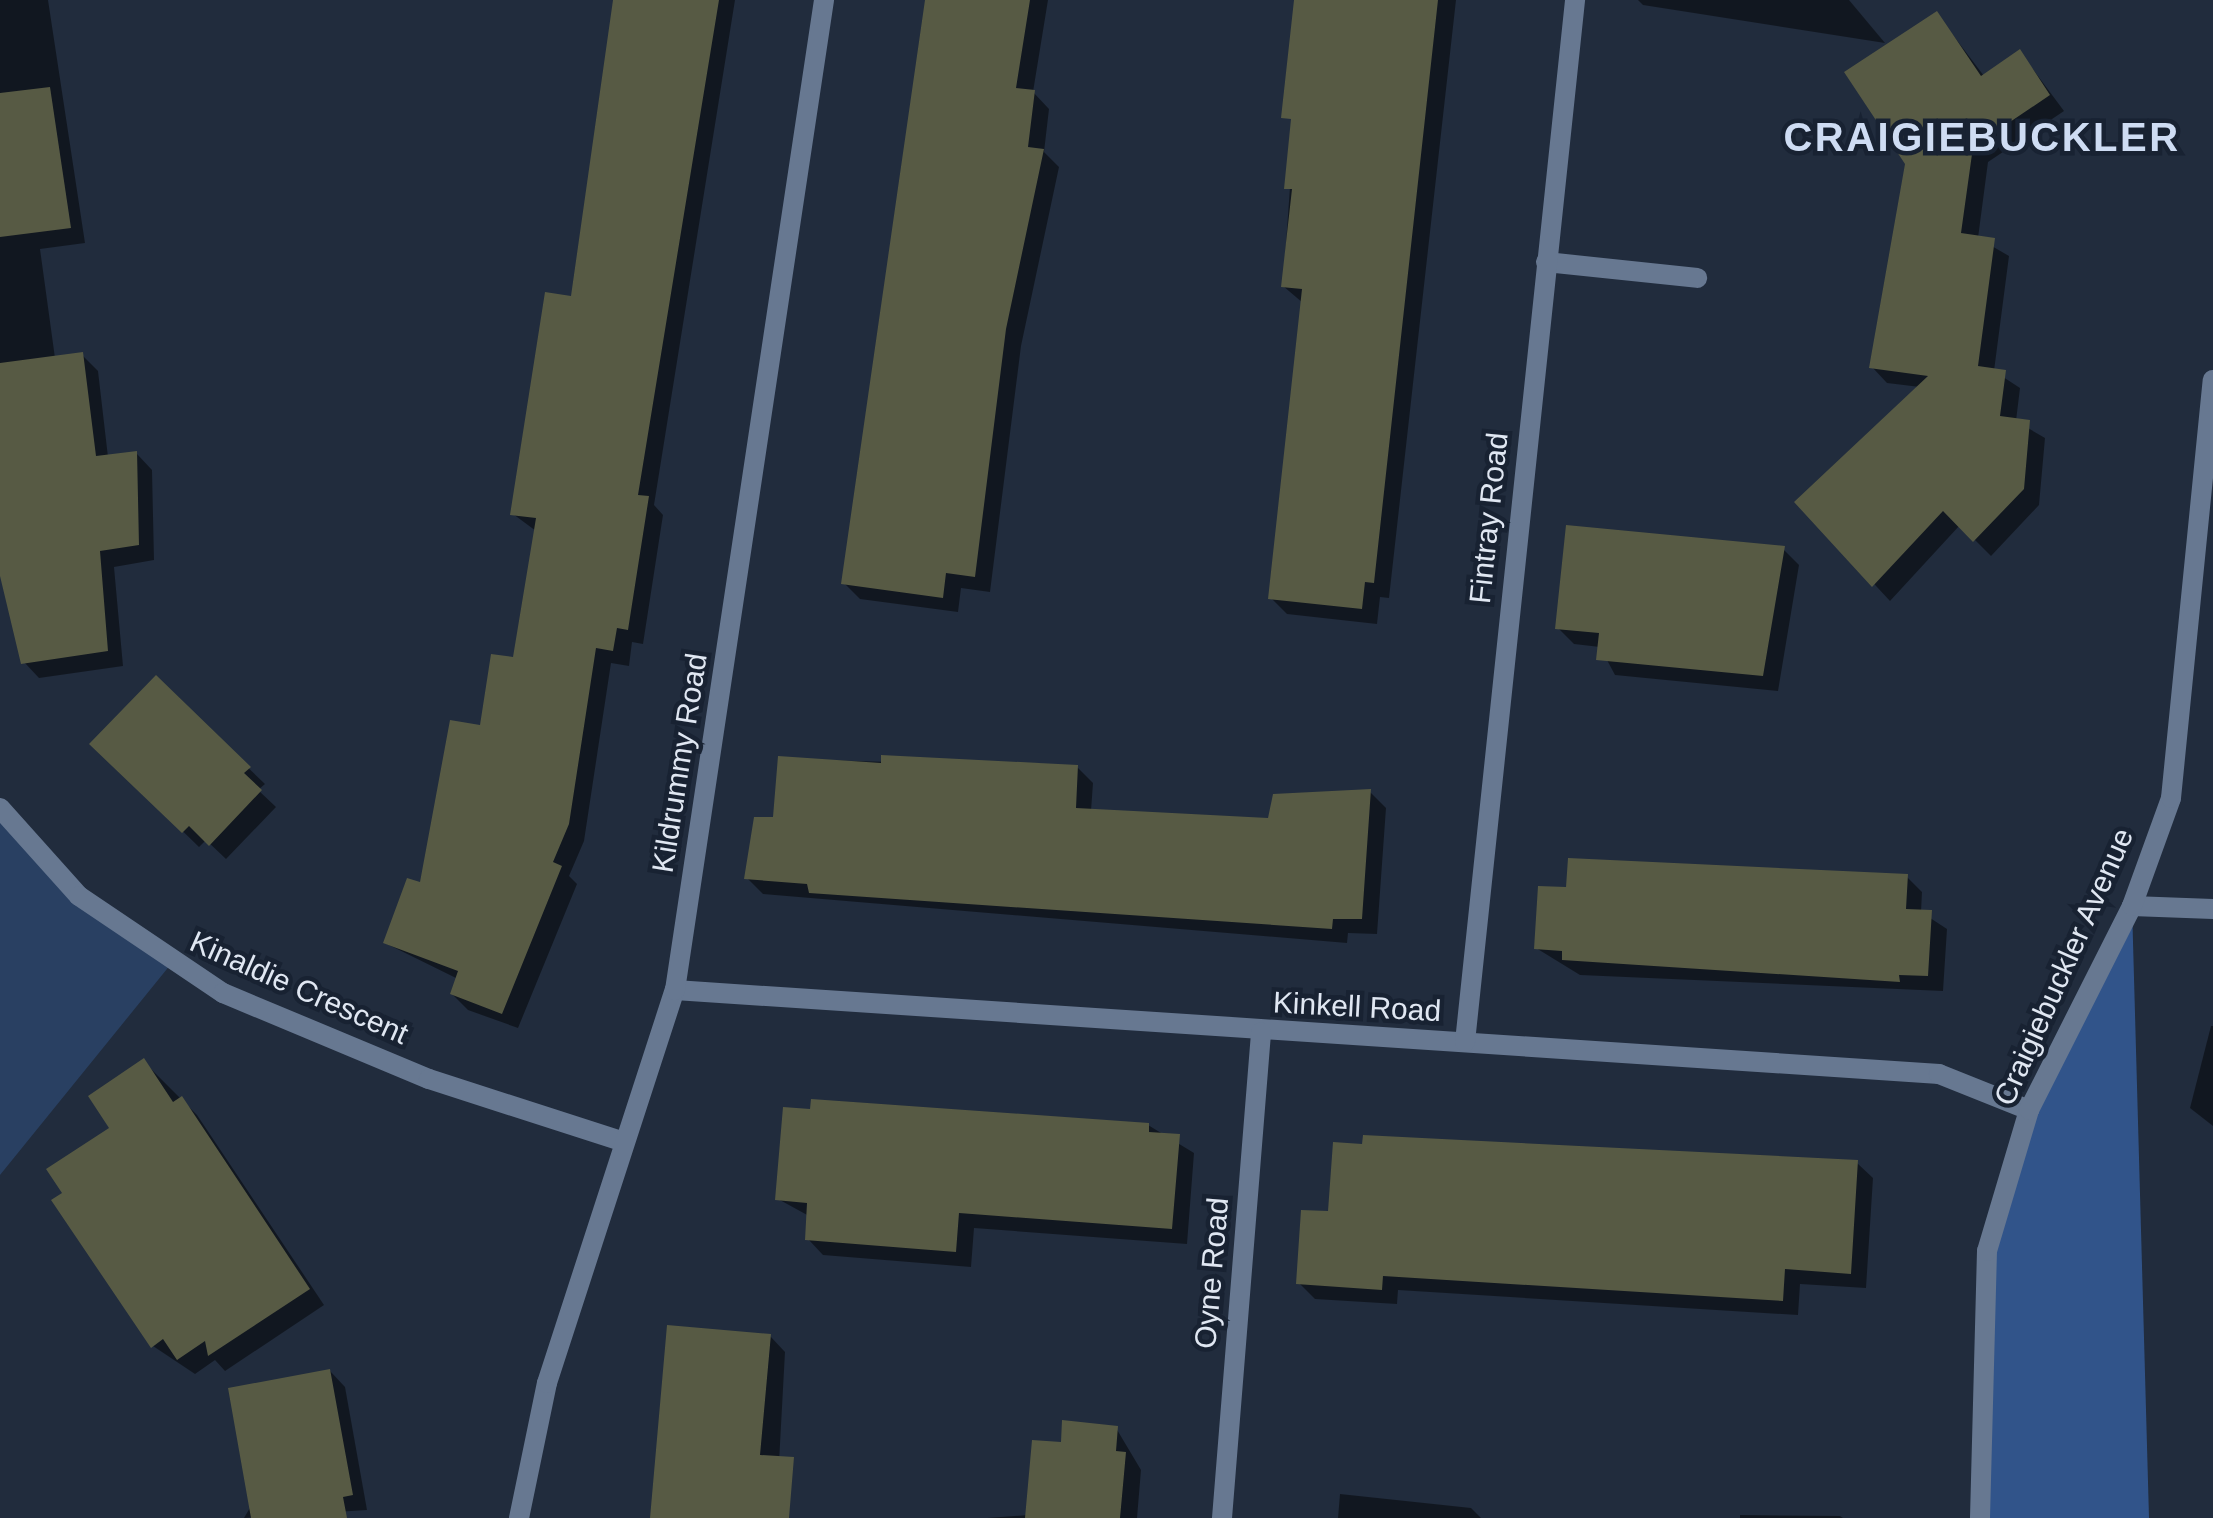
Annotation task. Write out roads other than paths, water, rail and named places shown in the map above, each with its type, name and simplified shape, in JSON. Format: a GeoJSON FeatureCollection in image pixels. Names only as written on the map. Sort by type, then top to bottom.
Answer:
{"type":"FeatureCollection","features":[{"type":"Feature","properties":{"kind":"street","name":"Kildrummy Road"},"geometry":{"type":"LineString","coordinates":[[519,1518],[547,1384],[621,1140],[675,990],[824,0]]}},
{"type":"Feature","properties":{"kind":"street","name":"Fintray Road"},"geometry":{"type":"LineString","coordinates":[[1465,1042],[1576,0]]}},
{"type":"Feature","properties":{"kind":"street"},"geometry":{"type":"LineString","coordinates":[[1546,262],[1697,278]]}},
{"type":"Feature","properties":{"kind":"street","name":"Craigiebuckler Avenue"},"geometry":{"type":"LineString","coordinates":[[1980,1518],[1987,1251],[2030,1110],[2132,906],[2171,798],[2213,380]]}},
{"type":"Feature","properties":{"kind":"street","name":"Kinaldie Crescent"},"geometry":{"type":"LineString","coordinates":[[0,808],[79,896],[223,993],[429,1079],[621,1140]]}},
{"type":"Feature","properties":{"kind":"street"},"geometry":{"type":"LineString","coordinates":[[2132,906],[2213,910]]}},
{"type":"Feature","properties":{"kind":"street","name":"Kinkell Road"},"geometry":{"type":"LineString","coordinates":[[675,990],[1262,1033],[1465,1042],[1939,1074],[2030,1110]]}},
{"type":"Feature","properties":{"kind":"street","name":"Oyne Road"},"geometry":{"type":"LineString","coordinates":[[1222,1518],[1262,1033]]}},
{"type":"Feature","properties":{"kind":"district","name":"CRAIGIEBUCKLER"},"geometry":{"type":"Point","coordinates":[1982,137]}}]}
